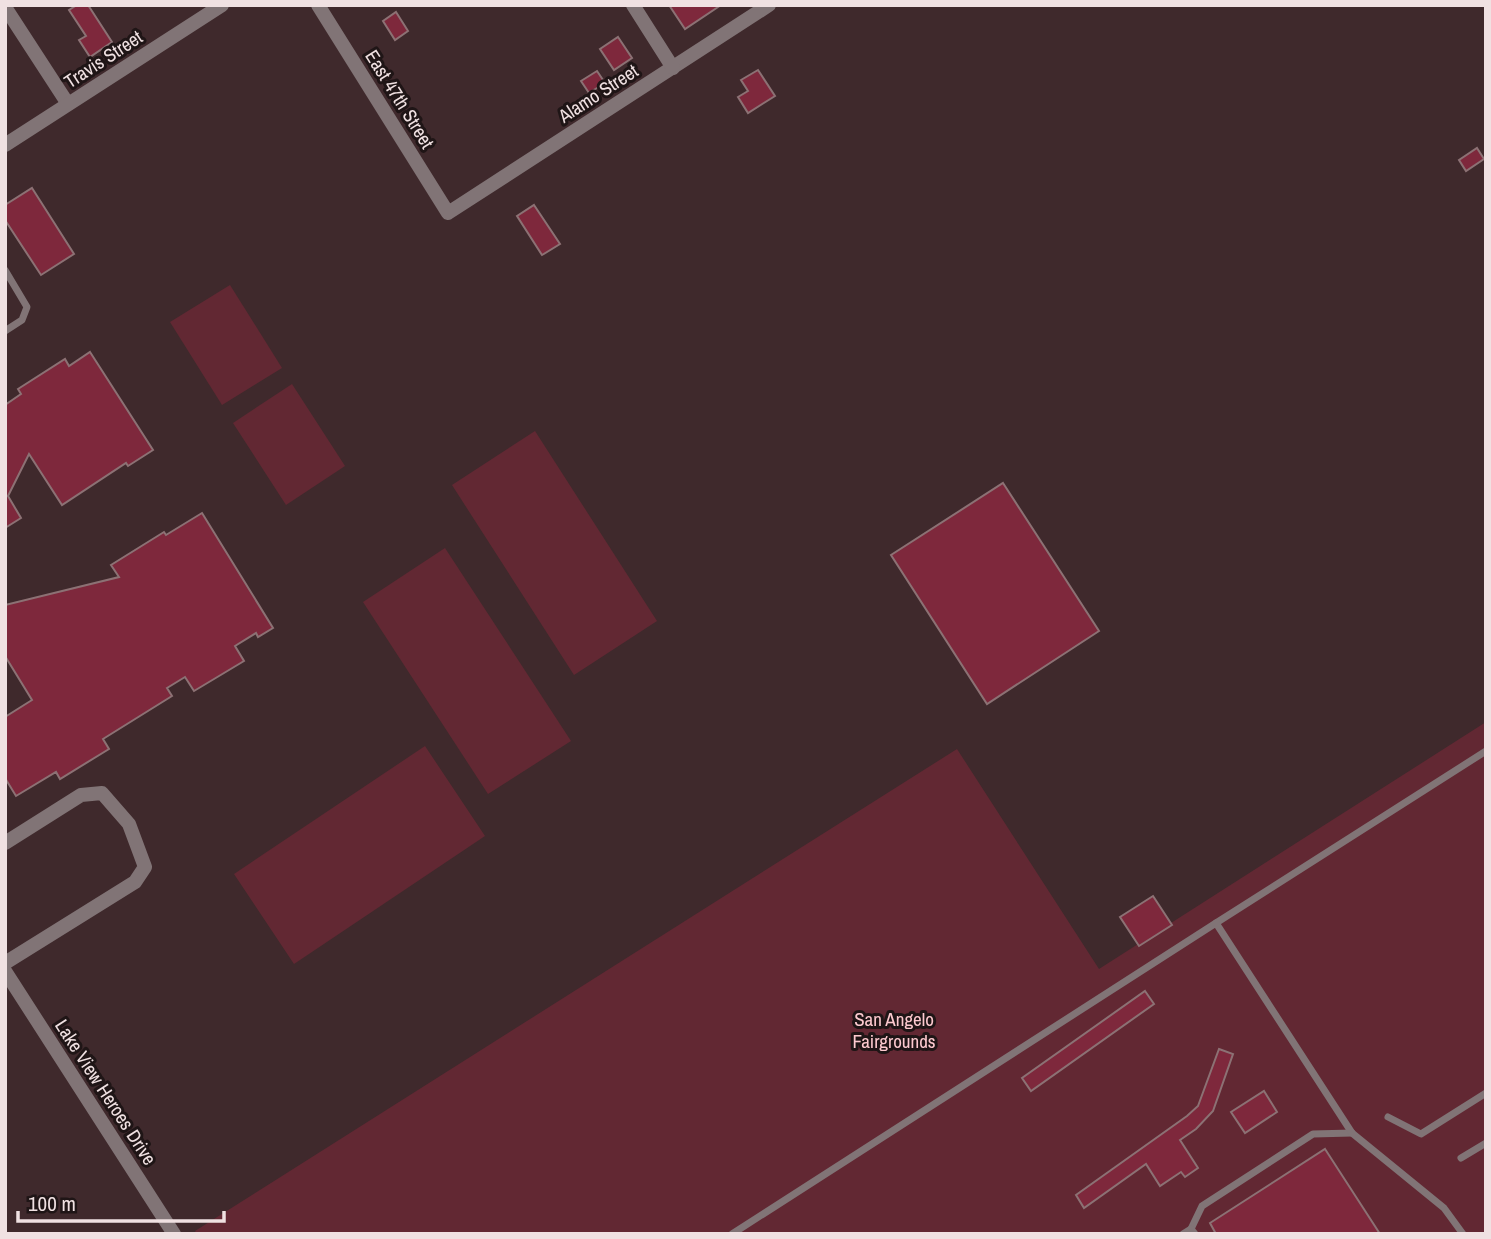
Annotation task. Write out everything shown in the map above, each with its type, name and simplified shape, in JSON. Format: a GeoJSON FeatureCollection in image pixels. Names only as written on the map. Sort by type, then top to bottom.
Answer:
{"type":"FeatureCollection","features":[{"type":"Feature","properties":{"kind":"street","name":"Travis Street"},"geometry":{"type":"LineString","coordinates":[[5,145],[222,5]]}},
{"type":"Feature","properties":{"kind":"street","name":"East 47th Street"},"geometry":{"type":"LineString","coordinates":[[318,5],[449,213]]}},
{"type":"Feature","properties":{"kind":"street"},"geometry":{"type":"LineString","coordinates":[[633,5],[673,68]]}},
{"type":"Feature","properties":{"kind":"street","name":"Alamo Street"},"geometry":{"type":"LineString","coordinates":[[449,213],[769,5]]}},
{"type":"Feature","properties":{"kind":"street"},"geometry":{"type":"LineString","coordinates":[[5,6],[68,104]]}},
{"type":"Feature","properties":{"kind":"street"},"geometry":{"type":"LineString","coordinates":[[5,843],[80,795],[102,793],[130,824],[145,867],[135,882],[5,963]]}},
{"type":"Feature","properties":{"kind":"street","name":"Lake View Heroes Drive"},"geometry":{"type":"LineString","coordinates":[[5,971],[174,1234]]}},
{"type":"Feature","properties":{"kind":"lane"},"geometry":{"type":"LineString","coordinates":[[5,270],[27,307],[22,320],[5,331]]}},
{"type":"Feature","properties":{"kind":"lane"},"geometry":{"type":"LineString","coordinates":[[732,1234],[1486,751]]}},
{"type":"Feature","properties":{"kind":"lane"},"geometry":{"type":"LineString","coordinates":[[1216,923],[1352,1133],[1444,1208],[1463,1234]]}},
{"type":"Feature","properties":{"kind":"lane"},"geometry":{"type":"LineString","coordinates":[[1388,1117],[1422,1135],[1486,1093]]}},
{"type":"Feature","properties":{"kind":"lane"},"geometry":{"type":"LineString","coordinates":[[1183,1234],[1193,1231],[1202,1206],[1313,1134],[1352,1133]]}},
{"type":"Feature","properties":{"kind":"lane"},"geometry":{"type":"LineString","coordinates":[[1461,1158],[1486,1143]]}},
{"type":"Feature","properties":{"kind":"green space"},"geometry":{"type":"Polygon","coordinates":[[[230,285],[282,368],[222,405],[170,322],[230,285]]]}},
{"type":"Feature","properties":{"kind":"green space"},"geometry":{"type":"Polygon","coordinates":[[[292,384],[345,466],[286,505],[233,423],[292,384]]]}},
{"type":"Feature","properties":{"kind":"green space"},"geometry":{"type":"Polygon","coordinates":[[[535,431],[657,621],[574,675],[452,485],[535,431]]]}},
{"type":"Feature","properties":{"kind":"green space"},"geometry":{"type":"Polygon","coordinates":[[[445,548],[571,741],[488,794],[363,602],[445,548]]]}},
{"type":"Feature","properties":{"kind":"green space","name":"San Angelo Fairgrounds"},"geometry":{"type":"Polygon","coordinates":[[[1486,722],[1486,1234],[197,1234],[195,1231],[957,749],[1099,969],[1486,722]]]}},
{"type":"Feature","properties":{"kind":"green space"},"geometry":{"type":"Polygon","coordinates":[[[425,746],[485,836],[294,964],[234,874],[425,746]]]}},
{"type":"Feature","properties":{"kind":"building"},"geometry":{"type":"Polygon","coordinates":[[[77,5],[88,5],[112,42],[90,57],[79,40],[86,36],[69,10],[77,5]]]}},
{"type":"Feature","properties":{"kind":"building"},"geometry":{"type":"Polygon","coordinates":[[[669,5],[721,5],[685,29],[669,5]]]}},
{"type":"Feature","properties":{"kind":"building"},"geometry":{"type":"Polygon","coordinates":[[[396,12],[408,31],[395,40],[383,21],[396,12]]]}},
{"type":"Feature","properties":{"kind":"building"},"geometry":{"type":"Polygon","coordinates":[[[618,37],[632,58],[614,70],[600,49],[618,37]]]}},
{"type":"Feature","properties":{"kind":"building"},"geometry":{"type":"Polygon","coordinates":[[[758,70],[775,96],[748,113],[738,97],[748,91],[741,80],[758,70]]]}},
{"type":"Feature","properties":{"kind":"building"},"geometry":{"type":"Polygon","coordinates":[[[597,71],[605,83],[589,93],[581,81],[597,71]]]}},
{"type":"Feature","properties":{"kind":"building"},"geometry":{"type":"Polygon","coordinates":[[[1477,148],[1484,159],[1466,171],[1459,160],[1477,148]]]}},
{"type":"Feature","properties":{"kind":"building"},"geometry":{"type":"Polygon","coordinates":[[[32,188],[74,254],[41,275],[5,220],[5,205],[32,188]]]}},
{"type":"Feature","properties":{"kind":"building"},"geometry":{"type":"Polygon","coordinates":[[[534,205],[560,244],[542,255],[517,216],[534,205]]]}},
{"type":"Feature","properties":{"kind":"building"},"geometry":{"type":"Polygon","coordinates":[[[90,352],[153,450],[128,466],[126,463],[62,505],[29,454],[8,496],[21,518],[5,528],[5,405],[21,394],[18,389],[65,359],[69,366],[90,352]]]}},
{"type":"Feature","properties":{"kind":"building"},"geometry":{"type":"Polygon","coordinates":[[[1003,483],[1099,631],[987,704],[891,555],[1003,483]]]}},
{"type":"Feature","properties":{"kind":"building"},"geometry":{"type":"Polygon","coordinates":[[[202,513],[273,628],[258,637],[256,633],[235,646],[244,661],[194,691],[185,677],[167,688],[172,696],[103,739],[109,749],[60,779],[56,772],[16,796],[5,778],[5,717],[32,700],[5,656],[5,605],[119,577],[111,565],[164,532],[166,535],[202,513]]]}},
{"type":"Feature","properties":{"kind":"building"},"geometry":{"type":"Polygon","coordinates":[[[1153,896],[1172,925],[1139,946],[1120,917],[1153,896]]]}},
{"type":"Feature","properties":{"kind":"building"},"geometry":{"type":"Polygon","coordinates":[[[1145,991],[1154,1004],[1031,1091],[1022,1078],[1145,991]]]}},
{"type":"Feature","properties":{"kind":"building"},"geometry":{"type":"Polygon","coordinates":[[[1219,1049],[1233,1054],[1213,1111],[1196,1129],[1180,1140],[1198,1168],[1185,1177],[1181,1172],[1160,1186],[1146,1164],[1084,1208],[1076,1195],[1198,1106],[1219,1049]]]}},
{"type":"Feature","properties":{"kind":"building"},"geometry":{"type":"Polygon","coordinates":[[[1264,1091],[1277,1112],[1245,1133],[1231,1112],[1264,1091]]]}},
{"type":"Feature","properties":{"kind":"building"},"geometry":{"type":"Polygon","coordinates":[[[1325,1149],[1380,1234],[1216,1234],[1210,1223],[1325,1149]]]}}]}
